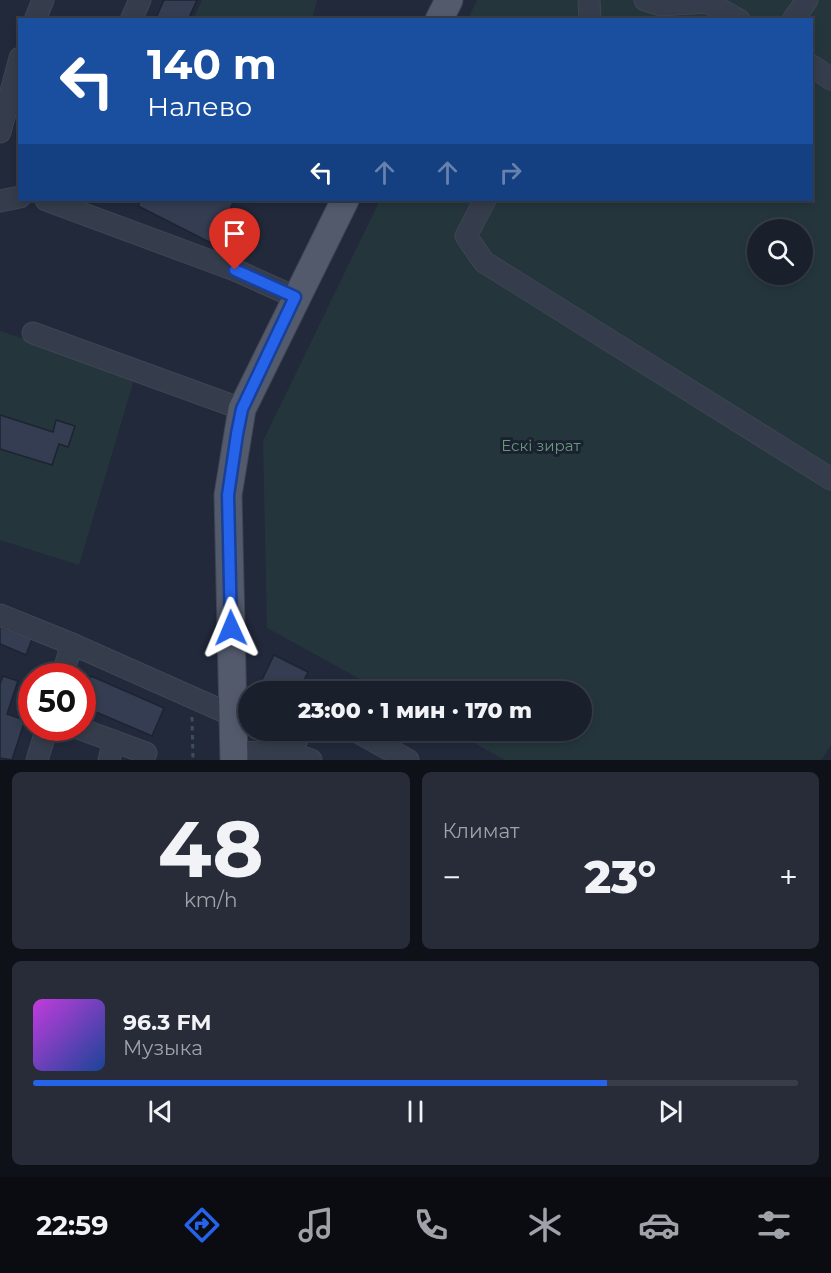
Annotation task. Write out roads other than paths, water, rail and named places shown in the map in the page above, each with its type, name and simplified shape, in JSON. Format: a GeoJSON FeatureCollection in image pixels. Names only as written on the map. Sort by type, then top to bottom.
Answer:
{"type":"FeatureCollection","features":[{"type":"Feature","properties":{"kind":"main road"},"geometry":{"type":"LineString","coordinates":[[440,18],[449,0]]}},
{"type":"Feature","properties":{"kind":"main road"},"geometry":{"type":"LineString","coordinates":[[234,756],[228,495],[242,409],[295,297],[344,201]]}},
{"type":"Feature","properties":{"kind":"street"},"geometry":{"type":"LineString","coordinates":[[36,18],[43,0]]}},
{"type":"Feature","properties":{"kind":"street"},"geometry":{"type":"LineString","coordinates":[[132,18],[140,0]]}},
{"type":"Feature","properties":{"kind":"street"},"geometry":{"type":"LineString","coordinates":[[589,0],[590,18]]}},
{"type":"Feature","properties":{"kind":"street"},"geometry":{"type":"LineString","coordinates":[[645,0],[661,5],[707,2],[735,18]]}},
{"type":"Feature","properties":{"kind":"street"},"geometry":{"type":"LineString","coordinates":[[794,18],[807,0]]}},
{"type":"Feature","properties":{"kind":"street"},"geometry":{"type":"LineString","coordinates":[[813,67],[831,79]]}},
{"type":"Feature","properties":{"kind":"street"},"geometry":{"type":"LineString","coordinates":[[0,132],[17,69]]}},
{"type":"Feature","properties":{"kind":"street"},"geometry":{"type":"LineString","coordinates":[[0,201],[18,197]]}},
{"type":"Feature","properties":{"kind":"street"},"geometry":{"type":"LineString","coordinates":[[49,201],[235,270],[295,297]]}},
{"type":"Feature","properties":{"kind":"street"},"geometry":{"type":"LineString","coordinates":[[484,201],[466,236],[484,262],[831,479]]}},
{"type":"Feature","properties":{"kind":"street"},"geometry":{"type":"LineString","coordinates":[[33,333],[242,409]]}},
{"type":"Feature","properties":{"kind":"street"},"geometry":{"type":"LineString","coordinates":[[0,615],[72,644],[234,716]]}},
{"type":"Feature","properties":{"kind":"street"},"geometry":{"type":"LineString","coordinates":[[66,663],[72,644]]}},
{"type":"Feature","properties":{"kind":"street"},"geometry":{"type":"LineString","coordinates":[[96,740],[112,751],[146,753]]}},
{"type":"Feature","properties":{"kind":"street"},"geometry":{"type":"LineString","coordinates":[[37,760],[43,741]]}},
{"type":"Feature","properties":{"kind":"street"},"geometry":{"type":"LineString","coordinates":[[290,753],[296,741]]}},
{"type":"Feature","properties":{"kind":"street"},"geometry":{"type":"LineString","coordinates":[[374,741],[408,760]]}},
{"type":"Feature","properties":{"kind":"street"},"geometry":{"type":"LineString","coordinates":[[234,756],[290,753],[310,760]]}},
{"type":"Feature","properties":{"kind":"park label","name":"Ескі зират"},"geometry":{"type":"Point","coordinates":[541,445]}}]}
